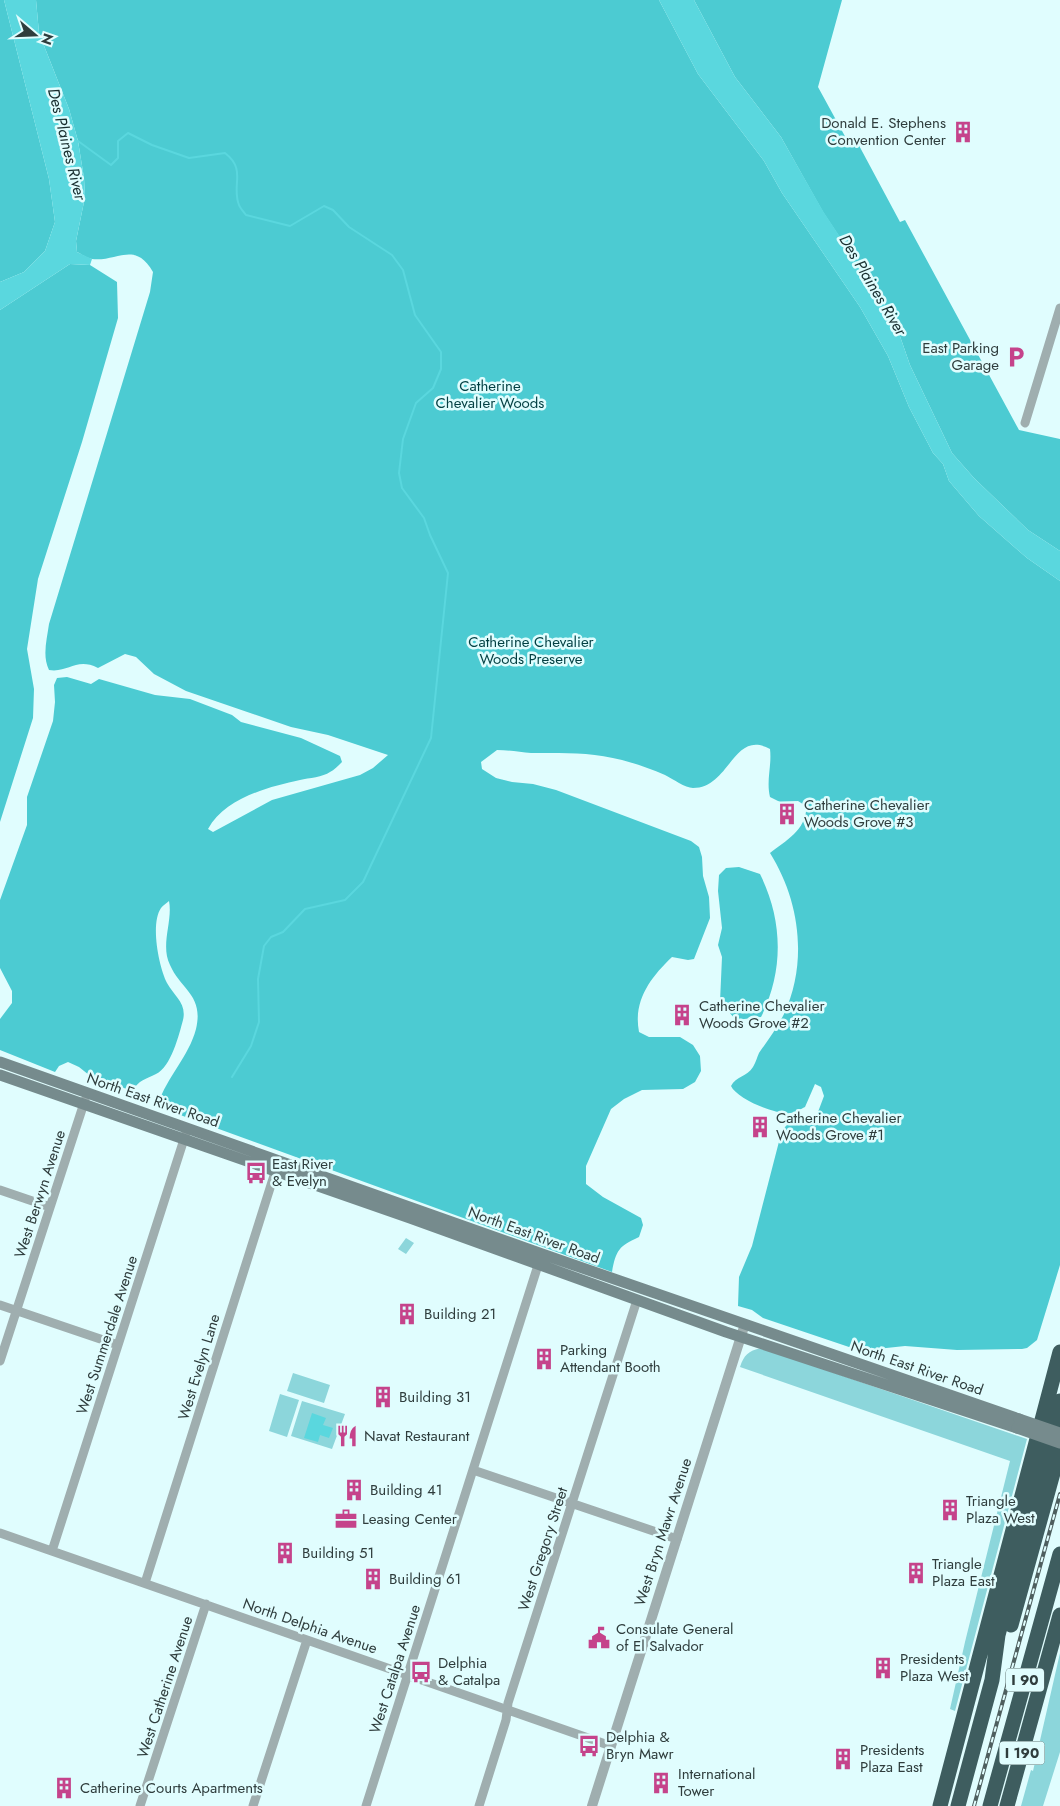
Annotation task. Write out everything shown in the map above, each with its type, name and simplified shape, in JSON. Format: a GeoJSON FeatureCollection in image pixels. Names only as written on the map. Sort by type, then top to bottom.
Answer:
{"type":"FeatureCollection","features":[{"type":"Feature","properties":{"kind":"highway"},"geometry":{"type":"LineString","coordinates":[[940,1806],[1060,1352]]}},
{"type":"Feature","properties":{"kind":"highway"},"geometry":{"type":"LineString","coordinates":[[992,1680],[998,1635],[1060,1401]]}},
{"type":"Feature","properties":{"kind":"highway","name":"I 90"},"geometry":{"type":"LineString","coordinates":[[958,1806],[992,1680],[1008,1638],[1060,1448]]}},
{"type":"Feature","properties":{"kind":"highway","name":"I 90"},"geometry":{"type":"LineString","coordinates":[[990,1806],[1060,1554]]}},
{"type":"Feature","properties":{"kind":"highway","name":"I 190"},"geometry":{"type":"LineString","coordinates":[[1007,1806],[1060,1615]]}},
{"type":"Feature","properties":{"kind":"highway"},"geometry":{"type":"LineString","coordinates":[[1016,1806],[1037,1699]]}},
{"type":"Feature","properties":{"kind":"main road","name":"North East River Road"},"geometry":{"type":"LineString","coordinates":[[0,1062],[88,1093],[186,1134]]}},
{"type":"Feature","properties":{"kind":"main road","name":"North East River Road"},"geometry":{"type":"LineString","coordinates":[[0,1075],[84,1104],[186,1134],[277,1165],[540,1260],[745,1324],[1018,1424],[1060,1443]]}},
{"type":"Feature","properties":{"kind":"main road","name":"North East River Road"},"geometry":{"type":"LineString","coordinates":[[540,1260],[636,1300],[741,1338],[1018,1424],[1060,1433]]}},
{"type":"Feature","properties":{"kind":"street"},"geometry":{"type":"LineString","coordinates":[[1025,423],[1060,308]]}},
{"type":"Feature","properties":{"kind":"street","name":"West Berwyn Avenue"},"geometry":{"type":"LineString","coordinates":[[0,1361],[88,1093]]}},
{"type":"Feature","properties":{"kind":"street","name":"West Summerdale Avenue"},"geometry":{"type":"LineString","coordinates":[[52,1551],[186,1134]]}},
{"type":"Feature","properties":{"kind":"street","name":"West Evelyn Lane"},"geometry":{"type":"LineString","coordinates":[[145,1583],[277,1165]]}},
{"type":"Feature","properties":{"kind":"street"},"geometry":{"type":"LineString","coordinates":[[0,1190],[50,1207]]}},
{"type":"Feature","properties":{"kind":"street","name":"West Catalpa Avenue"},"geometry":{"type":"LineString","coordinates":[[366,1806],[540,1260]]}},
{"type":"Feature","properties":{"kind":"street","name":"West Gregory Street"},"geometry":{"type":"LineString","coordinates":[[479,1806],[636,1300]]}},
{"type":"Feature","properties":{"kind":"street"},"geometry":{"type":"LineString","coordinates":[[0,1305],[118,1345]]}},
{"type":"Feature","properties":{"kind":"street","name":"West Bryn Mawr Avenue"},"geometry":{"type":"LineString","coordinates":[[592,1806],[745,1324]]}},
{"type":"Feature","properties":{"kind":"street"},"geometry":{"type":"LineString","coordinates":[[473,1470],[677,1539]]}},
{"type":"Feature","properties":{"kind":"street","name":"North Delphia Avenue"},"geometry":{"type":"LineString","coordinates":[[0,1533],[611,1746]]}},
{"type":"Feature","properties":{"kind":"street","name":"West Catherine Avenue"},"geometry":{"type":"LineString","coordinates":[[140,1806],[206,1604]]}},
{"type":"Feature","properties":{"kind":"street"},"geometry":{"type":"LineString","coordinates":[[254,1806],[307,1640]]}},
{"type":"Feature","properties":{"kind":"shaded area"},"geometry":{"type":"Polygon","coordinates":[[[406,1238],[414,1243],[406,1254],[398,1249],[406,1238]]]}},
{"type":"Feature","properties":{"kind":"shaded area"},"geometry":{"type":"Polygon","coordinates":[[[761,1348],[1027,1439],[955,1711],[950,1709],[1010,1461],[740,1367],[747,1354],[761,1348]]]}},
{"type":"Feature","properties":{"kind":"shaded area"},"geometry":{"type":"Polygon","coordinates":[[[293,1373],[330,1385],[324,1403],[287,1391],[293,1373]]]}},
{"type":"Feature","properties":{"kind":"shaded area"},"geometry":{"type":"Polygon","coordinates":[[[280,1394],[299,1400],[287,1437],[269,1431],[280,1394]]]}},
{"type":"Feature","properties":{"kind":"shaded area"},"geometry":{"type":"Polygon","coordinates":[[[302,1401],[345,1414],[332,1449],[291,1436],[302,1401]]]}},
{"type":"Feature","properties":{"kind":"shaded area"},"geometry":{"type":"Polygon","coordinates":[[[1060,1653],[1060,1752],[1043,1806],[1021,1806],[1031,1770],[1033,1771],[1060,1653]]]}},
{"type":"Feature","properties":{"kind":"green space"},"geometry":{"type":"Polygon","coordinates":[[[0,0],[4,0],[49,179],[55,222],[45,251],[24,272],[0,282],[0,0]]]}},
{"type":"Feature","properties":{"kind":"green space","name":"Catherine Chevalier Woods"},"geometry":{"type":"Polygon","coordinates":[[[36,0],[659,0],[698,74],[764,161],[782,193],[860,307],[888,356],[909,407],[933,453],[943,464],[949,481],[979,516],[1027,558],[1060,581],[1060,1265],[1037,1340],[1027,1348],[957,1350],[905,1346],[877,1349],[849,1347],[763,1318],[752,1310],[738,1306],[739,1277],[752,1246],[782,1130],[790,1122],[815,1120],[824,1096],[821,1087],[815,1084],[805,1107],[794,1112],[784,1113],[767,1109],[749,1101],[731,1086],[736,1080],[751,1070],[759,1053],[784,1014],[792,994],[798,953],[794,911],[788,891],[770,853],[789,839],[800,827],[806,814],[806,806],[798,801],[780,802],[770,797],[770,749],[758,745],[748,747],[739,753],[715,779],[705,786],[693,788],[686,787],[665,775],[644,767],[622,760],[599,756],[497,750],[481,762],[482,769],[496,778],[556,790],[691,841],[699,847],[702,857],[703,876],[709,897],[710,918],[694,959],[688,960],[672,957],[664,965],[645,991],[641,1000],[638,1021],[639,1032],[649,1037],[680,1037],[693,1045],[700,1056],[701,1071],[695,1082],[683,1089],[642,1090],[624,1099],[611,1109],[586,1166],[586,1184],[603,1197],[641,1218],[643,1225],[639,1237],[623,1246],[617,1254],[612,1272],[161,1108],[158,1104],[162,1094],[193,1039],[198,1018],[194,1000],[175,974],[167,957],[166,941],[170,909],[169,901],[162,907],[158,915],[156,924],[157,946],[164,976],[182,1004],[184,1014],[174,1050],[161,1070],[140,1082],[132,1091],[89,1075],[79,1067],[68,1062],[59,1066],[55,1072],[0,1050],[0,1019],[12,1003],[12,991],[0,968],[0,900],[27,825],[27,797],[53,721],[54,685],[57,678],[67,677],[91,684],[99,679],[155,695],[190,699],[232,715],[241,722],[301,738],[340,756],[342,762],[327,774],[261,790],[236,802],[216,818],[208,829],[213,832],[272,800],[360,775],[373,768],[388,755],[328,735],[291,727],[186,691],[154,674],[136,657],[125,654],[98,668],[84,664],[49,670],[45,653],[49,624],[150,292],[153,272],[146,262],[132,255],[92,259],[77,252],[76,241],[85,197],[78,141],[69,109],[39,33],[36,0]]]}},
{"type":"Feature","properties":{"kind":"green space"},"geometry":{"type":"Polygon","coordinates":[[[694,0],[842,0],[818,87],[847,140],[855,138],[900,222],[905,220],[1019,430],[1060,439],[1060,551],[1028,530],[974,478],[952,453],[910,365],[894,319],[823,212],[781,137],[735,77],[694,0]]]}},
{"type":"Feature","properties":{"kind":"green space"},"geometry":{"type":"Polygon","coordinates":[[[70,264],[90,265],[117,282],[118,318],[82,442],[38,579],[27,649],[34,689],[33,718],[0,822],[0,310],[70,264]]]}},
{"type":"Feature","properties":{"kind":"green space"},"geometry":{"type":"Polygon","coordinates":[[[739,867],[760,874],[768,891],[773,909],[778,946],[774,982],[769,1000],[761,1017],[736,1020],[720,1002],[722,957],[718,945],[722,928],[718,891],[719,875],[726,868],[739,867]]]}},
{"type":"Feature","properties":{"kind":"water","name":"Des Plaines River"},"geometry":{"type":"Polygon","coordinates":[[[4,0],[36,0],[39,33],[69,109],[78,141],[85,197],[76,241],[77,252],[92,259],[90,265],[70,264],[0,310],[0,282],[24,272],[45,251],[55,222],[49,179],[4,0]]]}},
{"type":"Feature","properties":{"kind":"water"},"geometry":{"type":"Polygon","coordinates":[[[659,0],[694,0],[735,77],[781,137],[823,211],[894,319],[910,365],[952,453],[974,478],[1028,530],[1060,551],[1060,581],[1027,558],[979,516],[949,481],[943,464],[933,453],[909,407],[888,356],[860,307],[782,193],[764,161],[698,74],[659,0]]]}},
{"type":"Feature","properties":{"kind":"water"},"geometry":{"type":"Polygon","coordinates":[[[312,1413],[326,1418],[323,1425],[333,1428],[329,1438],[320,1435],[318,1442],[304,1438],[312,1413]]]}},
{"type":"Feature","properties":{"kind":"waterway","name":"Des Plaines River"},"geometry":{"type":"LineString","coordinates":[[78,141],[111,165],[118,158],[118,141],[128,133],[152,145],[189,158],[225,153],[232,159],[235,165],[237,172],[237,198],[246,215],[290,226],[324,206],[333,210],[349,227],[392,255],[403,270],[415,315],[441,352],[441,369],[433,388],[416,403],[403,439],[399,473],[402,488],[424,518],[448,573],[431,738],[363,882],[345,900],[305,909],[283,932],[271,937],[264,946],[258,979],[259,1022],[251,1046],[232,1077]]}},
{"type":"Feature","properties":{"kind":"railway"},"geometry":{"type":"LineString","coordinates":[[974,1806],[1060,1494]]}},
{"type":"Feature","properties":{"kind":"place","name":"Donald E. Stephens Convention Center"},"geometry":{"type":"Point","coordinates":[963,132]}},
{"type":"Feature","properties":{"kind":"place","name":"East Parking Garage"},"geometry":{"type":"Point","coordinates":[1016,357]}},
{"type":"Feature","properties":{"kind":"place","name":"Catherine Chevalier Woods Grove #3"},"geometry":{"type":"Point","coordinates":[787,814]}},
{"type":"Feature","properties":{"kind":"place","name":"Catherine Chevalier Woods Grove #2"},"geometry":{"type":"Point","coordinates":[682,1015]}},
{"type":"Feature","properties":{"kind":"place","name":"Catherine Chevalier Woods Grove #1"},"geometry":{"type":"Point","coordinates":[760,1127]}},
{"type":"Feature","properties":{"kind":"place","name":"East River & Evelyn"},"geometry":{"type":"Point","coordinates":[256,1173]}},
{"type":"Feature","properties":{"kind":"place","name":"Building 21"},"geometry":{"type":"Point","coordinates":[407,1314]}},
{"type":"Feature","properties":{"kind":"place","name":"Parking Attendant Booth"},"geometry":{"type":"Point","coordinates":[544,1359]}},
{"type":"Feature","properties":{"kind":"place","name":"Building 31"},"geometry":{"type":"Point","coordinates":[383,1397]}},
{"type":"Feature","properties":{"kind":"place","name":"Navat Restaurant"},"geometry":{"type":"Point","coordinates":[347,1436]}},
{"type":"Feature","properties":{"kind":"place","name":"Building 41"},"geometry":{"type":"Point","coordinates":[354,1490]}},
{"type":"Feature","properties":{"kind":"place","name":"Triangle Plaza West"},"geometry":{"type":"Point","coordinates":[950,1510]}},
{"type":"Feature","properties":{"kind":"place","name":"Leasing Center"},"geometry":{"type":"Point","coordinates":[346,1519]}},
{"type":"Feature","properties":{"kind":"place","name":"Building 51"},"geometry":{"type":"Point","coordinates":[285,1553]}},
{"type":"Feature","properties":{"kind":"place","name":"Triangle Plaza East"},"geometry":{"type":"Point","coordinates":[916,1573]}},
{"type":"Feature","properties":{"kind":"place","name":"Building 61"},"geometry":{"type":"Point","coordinates":[373,1579]}},
{"type":"Feature","properties":{"kind":"place","name":"Consulate General of El Salvador"},"geometry":{"type":"Point","coordinates":[599,1638]}},
{"type":"Feature","properties":{"kind":"place","name":"Presidents Plaza West"},"geometry":{"type":"Point","coordinates":[883,1668]}},
{"type":"Feature","properties":{"kind":"place","name":"Delphia & Catalpa"},"geometry":{"type":"Point","coordinates":[421,1672]}},
{"type":"Feature","properties":{"kind":"place","name":"Delphia & Bryn Mawr"},"geometry":{"type":"Point","coordinates":[589,1746]}},
{"type":"Feature","properties":{"kind":"place","name":"Presidents Plaza East"},"geometry":{"type":"Point","coordinates":[843,1759]}},
{"type":"Feature","properties":{"kind":"place","name":"International Tower"},"geometry":{"type":"Point","coordinates":[661,1783]}},
{"type":"Feature","properties":{"kind":"place","name":"Catherine Courts Apartments"},"geometry":{"type":"Point","coordinates":[64,1788]}},
{"type":"Feature","properties":{"kind":"park label","name":"Catherine Chevalier Woods Preserve"},"geometry":{"type":"Point","coordinates":[531,650]}}]}
